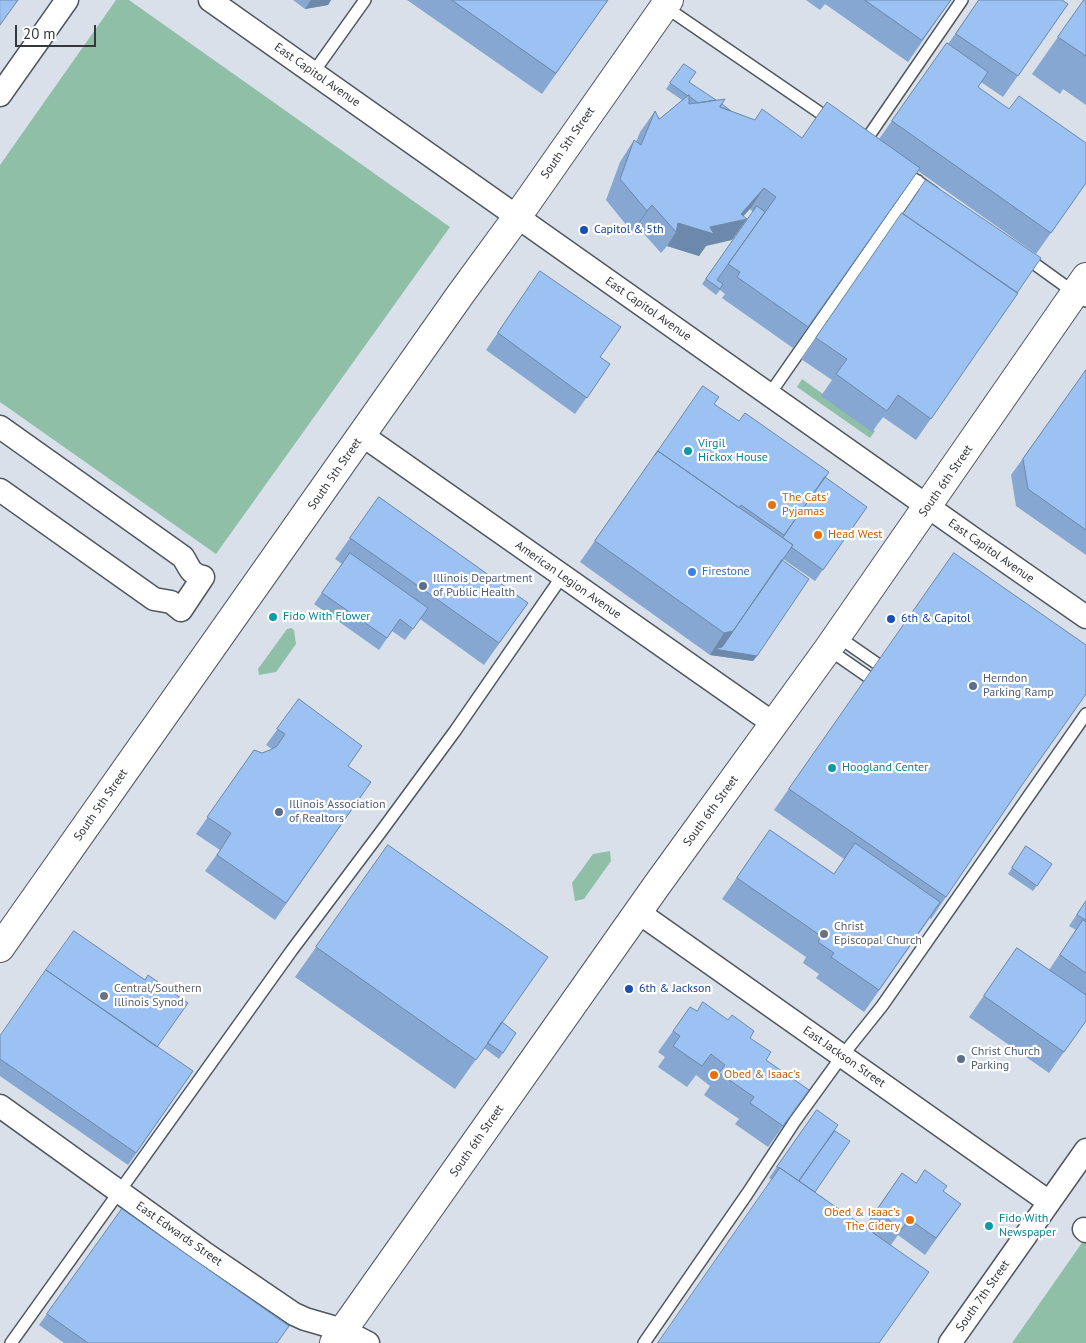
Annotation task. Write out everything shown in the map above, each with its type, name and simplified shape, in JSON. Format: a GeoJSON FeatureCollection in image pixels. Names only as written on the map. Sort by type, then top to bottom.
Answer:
{"type":"FeatureCollection","features":[{"type":"Feature","properties":{"kind":"main road","name":"South 5th Street"},"geometry":{"type":"LineString","coordinates":[[0,948],[667,3]]}},
{"type":"Feature","properties":{"kind":"main road","name":"South 6th Street"},"geometry":{"type":"LineString","coordinates":[[339,1337],[638,912],[1082,291]]}},
{"type":"Feature","properties":{"kind":"street"},"geometry":{"type":"LineString","coordinates":[[2,87],[67,0]]}},
{"type":"Feature","properties":{"kind":"street","name":"East Capitol Avenue"},"geometry":{"type":"LineString","coordinates":[[210,0],[1086,617]]}},
{"type":"Feature","properties":{"kind":"street"},"geometry":{"type":"LineString","coordinates":[[0,427],[183,557],[193,574],[204,577],[180,610],[171,602],[154,598],[0,490]]}},
{"type":"Feature","properties":{"kind":"street","name":"American Legion Avenue"},"geometry":{"type":"LineString","coordinates":[[362,435],[774,724]]}},
{"type":"Feature","properties":{"kind":"street","name":"East Jackson Street"},"geometry":{"type":"LineString","coordinates":[[638,912],[1049,1202]]}},
{"type":"Feature","properties":{"kind":"street","name":"East Edwards Street"},"geometry":{"type":"LineString","coordinates":[[0,1106],[294,1314],[339,1337],[368,1343]]}},
{"type":"Feature","properties":{"kind":"street","name":"South 7th Street"},"geometry":{"type":"LineString","coordinates":[[950,1343],[1086,1150]]}},
{"type":"Feature","properties":{"kind":"lane"},"geometry":{"type":"LineString","coordinates":[[313,73],[365,0]]}},
{"type":"Feature","properties":{"kind":"lane"},"geometry":{"type":"LineString","coordinates":[[863,143],[962,0]]}},
{"type":"Feature","properties":{"kind":"lane"},"geometry":{"type":"LineString","coordinates":[[667,3],[839,126]]}},
{"type":"Feature","properties":{"kind":"lane"},"geometry":{"type":"LineString","coordinates":[[894,165],[941,198]]}},
{"type":"Feature","properties":{"kind":"lane"},"geometry":{"type":"LineString","coordinates":[[769,395],[918,181]]}},
{"type":"Feature","properties":{"kind":"lane"},"geometry":{"type":"LineString","coordinates":[[1019,253],[1082,291]]}},
{"type":"Feature","properties":{"kind":"lane"},"geometry":{"type":"LineString","coordinates":[[11,1343],[292,950],[380,834],[449,738],[563,575]]}},
{"type":"Feature","properties":{"kind":"lane"},"geometry":{"type":"LineString","coordinates":[[832,643],[876,663]]}},
{"type":"Feature","properties":{"kind":"lane"},"geometry":{"type":"LineString","coordinates":[[832,643],[867,676]]}},
{"type":"Feature","properties":{"kind":"lane"},"geometry":{"type":"LineString","coordinates":[[644,1343],[795,1121],[842,1056],[882,1006],[1086,714]]}},
{"type":"Feature","properties":{"kind":"green space"},"geometry":{"type":"Polygon","coordinates":[[[116,0],[129,0],[450,227],[216,554],[0,402],[0,165],[116,0]]]}},
{"type":"Feature","properties":{"kind":"green space"},"geometry":{"type":"Polygon","coordinates":[[[802,379],[875,431],[870,438],[797,387],[802,379]]]}},
{"type":"Feature","properties":{"kind":"green space"},"geometry":{"type":"Polygon","coordinates":[[[291,628],[294,630],[296,644],[276,672],[259,675],[258,669],[287,629],[291,628]]]}},
{"type":"Feature","properties":{"kind":"green space"},"geometry":{"type":"Polygon","coordinates":[[[610,851],[611,861],[584,899],[575,901],[572,883],[593,854],[610,851]]]}},
{"type":"Feature","properties":{"kind":"green space"},"geometry":{"type":"Polygon","coordinates":[[[1086,1237],[1086,1343],[1012,1343],[1086,1237]]]}},
{"type":"Feature","properties":{"kind":"building"},"geometry":{"type":"Polygon","coordinates":[[[0,0],[18,0],[0,25],[0,0]]]}},
{"type":"Feature","properties":{"kind":"building"},"geometry":{"type":"Polygon","coordinates":[[[452,0],[608,0],[556,73],[452,0]]]}},
{"type":"Feature","properties":{"kind":"building"},"geometry":{"type":"Polygon","coordinates":[[[865,0],[951,0],[922,40],[865,0]]]}},
{"type":"Feature","properties":{"kind":"building"},"geometry":{"type":"Polygon","coordinates":[[[979,0],[1062,0],[1068,4],[1018,76],[956,34],[979,0]]]}},
{"type":"Feature","properties":{"kind":"building"},"geometry":{"type":"Polygon","coordinates":[[[1084,0],[1086,0],[1086,56],[1058,37],[1084,0]]]}},
{"type":"Feature","properties":{"kind":"building"},"geometry":{"type":"Polygon","coordinates":[[[947,43],[988,72],[978,87],[1009,109],[1019,96],[1086,143],[1086,183],[1051,233],[892,121],[947,43]]]}},
{"type":"Feature","properties":{"kind":"building"},"geometry":{"type":"Polygon","coordinates":[[[684,64],[696,72],[689,82],[716,100],[698,103],[670,83],[684,64]]]}},
{"type":"Feature","properties":{"kind":"building"},"geometry":{"type":"Polygon","coordinates":[[[689,95],[689,104],[725,99],[720,107],[755,120],[762,109],[802,138],[827,102],[920,168],[808,327],[737,277],[740,272],[728,264],[776,197],[764,188],[741,214],[747,219],[710,227],[714,234],[678,223],[676,232],[652,205],[647,211],[620,179],[634,140],[641,145],[655,111],[659,119],[689,95]]]}},
{"type":"Feature","properties":{"kind":"building"},"geometry":{"type":"Polygon","coordinates":[[[722,104],[731,111],[720,107],[722,104]]]}},
{"type":"Feature","properties":{"kind":"building"},"geometry":{"type":"Polygon","coordinates":[[[926,180],[1041,258],[1017,293],[903,214],[926,180]]]}},
{"type":"Feature","properties":{"kind":"building"},"geometry":{"type":"Polygon","coordinates":[[[757,206],[765,212],[717,280],[723,284],[720,289],[706,279],[757,206]]]}},
{"type":"Feature","properties":{"kind":"building"},"geometry":{"type":"Polygon","coordinates":[[[902,213],[1018,293],[931,419],[898,395],[887,411],[836,374],[847,359],[816,338],[902,213]]]}},
{"type":"Feature","properties":{"kind":"building"},"geometry":{"type":"Polygon","coordinates":[[[540,271],[621,327],[600,357],[610,364],[587,398],[498,333],[540,271]]]}},
{"type":"Feature","properties":{"kind":"building"},"geometry":{"type":"Polygon","coordinates":[[[1086,370],[1086,530],[1028,489],[1023,459],[1086,370]]]}},
{"type":"Feature","properties":{"kind":"building"},"geometry":{"type":"Polygon","coordinates":[[[703,386],[719,397],[714,404],[739,421],[745,413],[829,472],[784,535],[741,505],[739,508],[658,451],[655,455],[703,386]]]}},
{"type":"Feature","properties":{"kind":"building"},"geometry":{"type":"Polygon","coordinates":[[[658,451],[793,545],[733,631],[724,633],[595,541],[658,451]]]}},
{"type":"Feature","properties":{"kind":"building"},"geometry":{"type":"Polygon","coordinates":[[[825,477],[867,507],[823,570],[791,547],[793,545],[783,538],[825,477]]]}},
{"type":"Feature","properties":{"kind":"building"},"geometry":{"type":"Polygon","coordinates":[[[379,497],[528,603],[499,643],[350,538],[379,497]]]}},
{"type":"Feature","properties":{"kind":"building"},"geometry":{"type":"Polygon","coordinates":[[[350,553],[428,608],[413,629],[400,619],[387,638],[322,593],[350,553]]]}},
{"type":"Feature","properties":{"kind":"building"},"geometry":{"type":"Polygon","coordinates":[[[954,553],[1086,645],[1086,694],[946,897],[789,789],[954,553]]]}},
{"type":"Feature","properties":{"kind":"building"},"geometry":{"type":"Polygon","coordinates":[[[782,560],[809,579],[757,656],[714,649],[722,647],[782,560]]]}},
{"type":"Feature","properties":{"kind":"building"},"geometry":{"type":"Polygon","coordinates":[[[299,699],[362,746],[348,766],[371,782],[286,903],[217,855],[231,833],[207,817],[254,750],[262,753],[277,746],[285,734],[277,729],[299,699]]]}},
{"type":"Feature","properties":{"kind":"building"},"geometry":{"type":"Polygon","coordinates":[[[770,830],[834,874],[855,843],[940,902],[879,990],[831,957],[834,953],[818,942],[821,936],[737,878],[770,830]]]}},
{"type":"Feature","properties":{"kind":"building"},"geometry":{"type":"Polygon","coordinates":[[[388,845],[548,957],[476,1060],[316,947],[388,845]]]}},
{"type":"Feature","properties":{"kind":"building"},"geometry":{"type":"Polygon","coordinates":[[[1026,846],[1052,864],[1037,886],[1012,868],[1026,846]]]}},
{"type":"Feature","properties":{"kind":"building"},"geometry":{"type":"Polygon","coordinates":[[[1086,901],[1086,920],[1077,915],[1086,901]]]}},
{"type":"Feature","properties":{"kind":"building"},"geometry":{"type":"Polygon","coordinates":[[[1083,920],[1086,922],[1086,973],[1060,955],[1083,920]]]}},
{"type":"Feature","properties":{"kind":"building"},"geometry":{"type":"Polygon","coordinates":[[[74,931],[145,980],[148,975],[188,1003],[157,1047],[46,970],[74,931]]]}},
{"type":"Feature","properties":{"kind":"building"},"geometry":{"type":"Polygon","coordinates":[[[1017,948],[1086,995],[1086,1021],[1064,1052],[984,996],[1017,948]]]}},
{"type":"Feature","properties":{"kind":"building"},"geometry":{"type":"Polygon","coordinates":[[[46,970],[193,1071],[136,1153],[0,1059],[0,1036],[46,970]]]}},
{"type":"Feature","properties":{"kind":"building"},"geometry":{"type":"Polygon","coordinates":[[[703,1002],[728,1020],[732,1015],[754,1031],[750,1038],[771,1052],[766,1060],[809,1090],[783,1126],[750,1103],[754,1097],[719,1073],[725,1065],[711,1054],[702,1066],[673,1046],[680,1036],[673,1031],[690,1007],[697,1011],[703,1002]]]}},
{"type":"Feature","properties":{"kind":"building"},"geometry":{"type":"Polygon","coordinates":[[[502,1022],[516,1033],[503,1053],[488,1043],[502,1022]]]}},
{"type":"Feature","properties":{"kind":"building"},"geometry":{"type":"Polygon","coordinates":[[[817,1110],[838,1125],[799,1181],[777,1167],[817,1110]]]}},
{"type":"Feature","properties":{"kind":"building"},"geometry":{"type":"Polygon","coordinates":[[[835,1131],[850,1141],[815,1192],[799,1181],[835,1131]]]}},
{"type":"Feature","properties":{"kind":"building"},"geometry":{"type":"Polygon","coordinates":[[[780,1168],[929,1272],[879,1343],[658,1343],[780,1168]]]}},
{"type":"Feature","properties":{"kind":"building"},"geometry":{"type":"Polygon","coordinates":[[[925,1170],[947,1186],[943,1191],[961,1204],[936,1238],[909,1219],[902,1229],[876,1211],[902,1173],[916,1183],[925,1170]]]}},
{"type":"Feature","properties":{"kind":"building"},"geometry":{"type":"Polygon","coordinates":[[[122,1209],[289,1326],[277,1343],[88,1343],[47,1314],[122,1209]]]}},
{"type":"Feature","properties":{"kind":"place","name":"Capitol & 5th"},"geometry":{"type":"Point","coordinates":[584,230]}},
{"type":"Feature","properties":{"kind":"place","name":"Virgil Hickox House"},"geometry":{"type":"Point","coordinates":[688,451]}},
{"type":"Feature","properties":{"kind":"place","name":"The Cats' Pyjamas"},"geometry":{"type":"Point","coordinates":[772,505]}},
{"type":"Feature","properties":{"kind":"place","name":"Head West"},"geometry":{"type":"Point","coordinates":[818,535]}},
{"type":"Feature","properties":{"kind":"place","name":"Firestone"},"geometry":{"type":"Point","coordinates":[692,572]}},
{"type":"Feature","properties":{"kind":"place","name":"Illinois Department of Public Health"},"geometry":{"type":"Point","coordinates":[423,586]}},
{"type":"Feature","properties":{"kind":"place","name":"Fido With Flower"},"geometry":{"type":"Point","coordinates":[273,617]}},
{"type":"Feature","properties":{"kind":"place","name":"6th & Capitol"},"geometry":{"type":"Point","coordinates":[891,619]}},
{"type":"Feature","properties":{"kind":"place","name":"Herndon Parking Ramp"},"geometry":{"type":"Point","coordinates":[973,686]}},
{"type":"Feature","properties":{"kind":"place","name":"Hoogland Center"},"geometry":{"type":"Point","coordinates":[832,768]}},
{"type":"Feature","properties":{"kind":"place","name":"Illinois Association of Realtors"},"geometry":{"type":"Point","coordinates":[279,812]}},
{"type":"Feature","properties":{"kind":"place","name":"Christ Episcopal Church"},"geometry":{"type":"Point","coordinates":[824,934]}},
{"type":"Feature","properties":{"kind":"place","name":"6th & Jackson"},"geometry":{"type":"Point","coordinates":[629,989]}},
{"type":"Feature","properties":{"kind":"place","name":"Central/Southern Illinois Synod"},"geometry":{"type":"Point","coordinates":[104,996]}},
{"type":"Feature","properties":{"kind":"place","name":"Christ Church Parking"},"geometry":{"type":"Point","coordinates":[961,1059]}},
{"type":"Feature","properties":{"kind":"place","name":"Obed & Isaac's"},"geometry":{"type":"Point","coordinates":[714,1075]}},
{"type":"Feature","properties":{"kind":"place","name":"Obed & Isaac's The Cidery"},"geometry":{"type":"Point","coordinates":[910,1220]}},
{"type":"Feature","properties":{"kind":"place","name":"Fido With Newspaper"},"geometry":{"type":"Point","coordinates":[989,1226]}}]}
